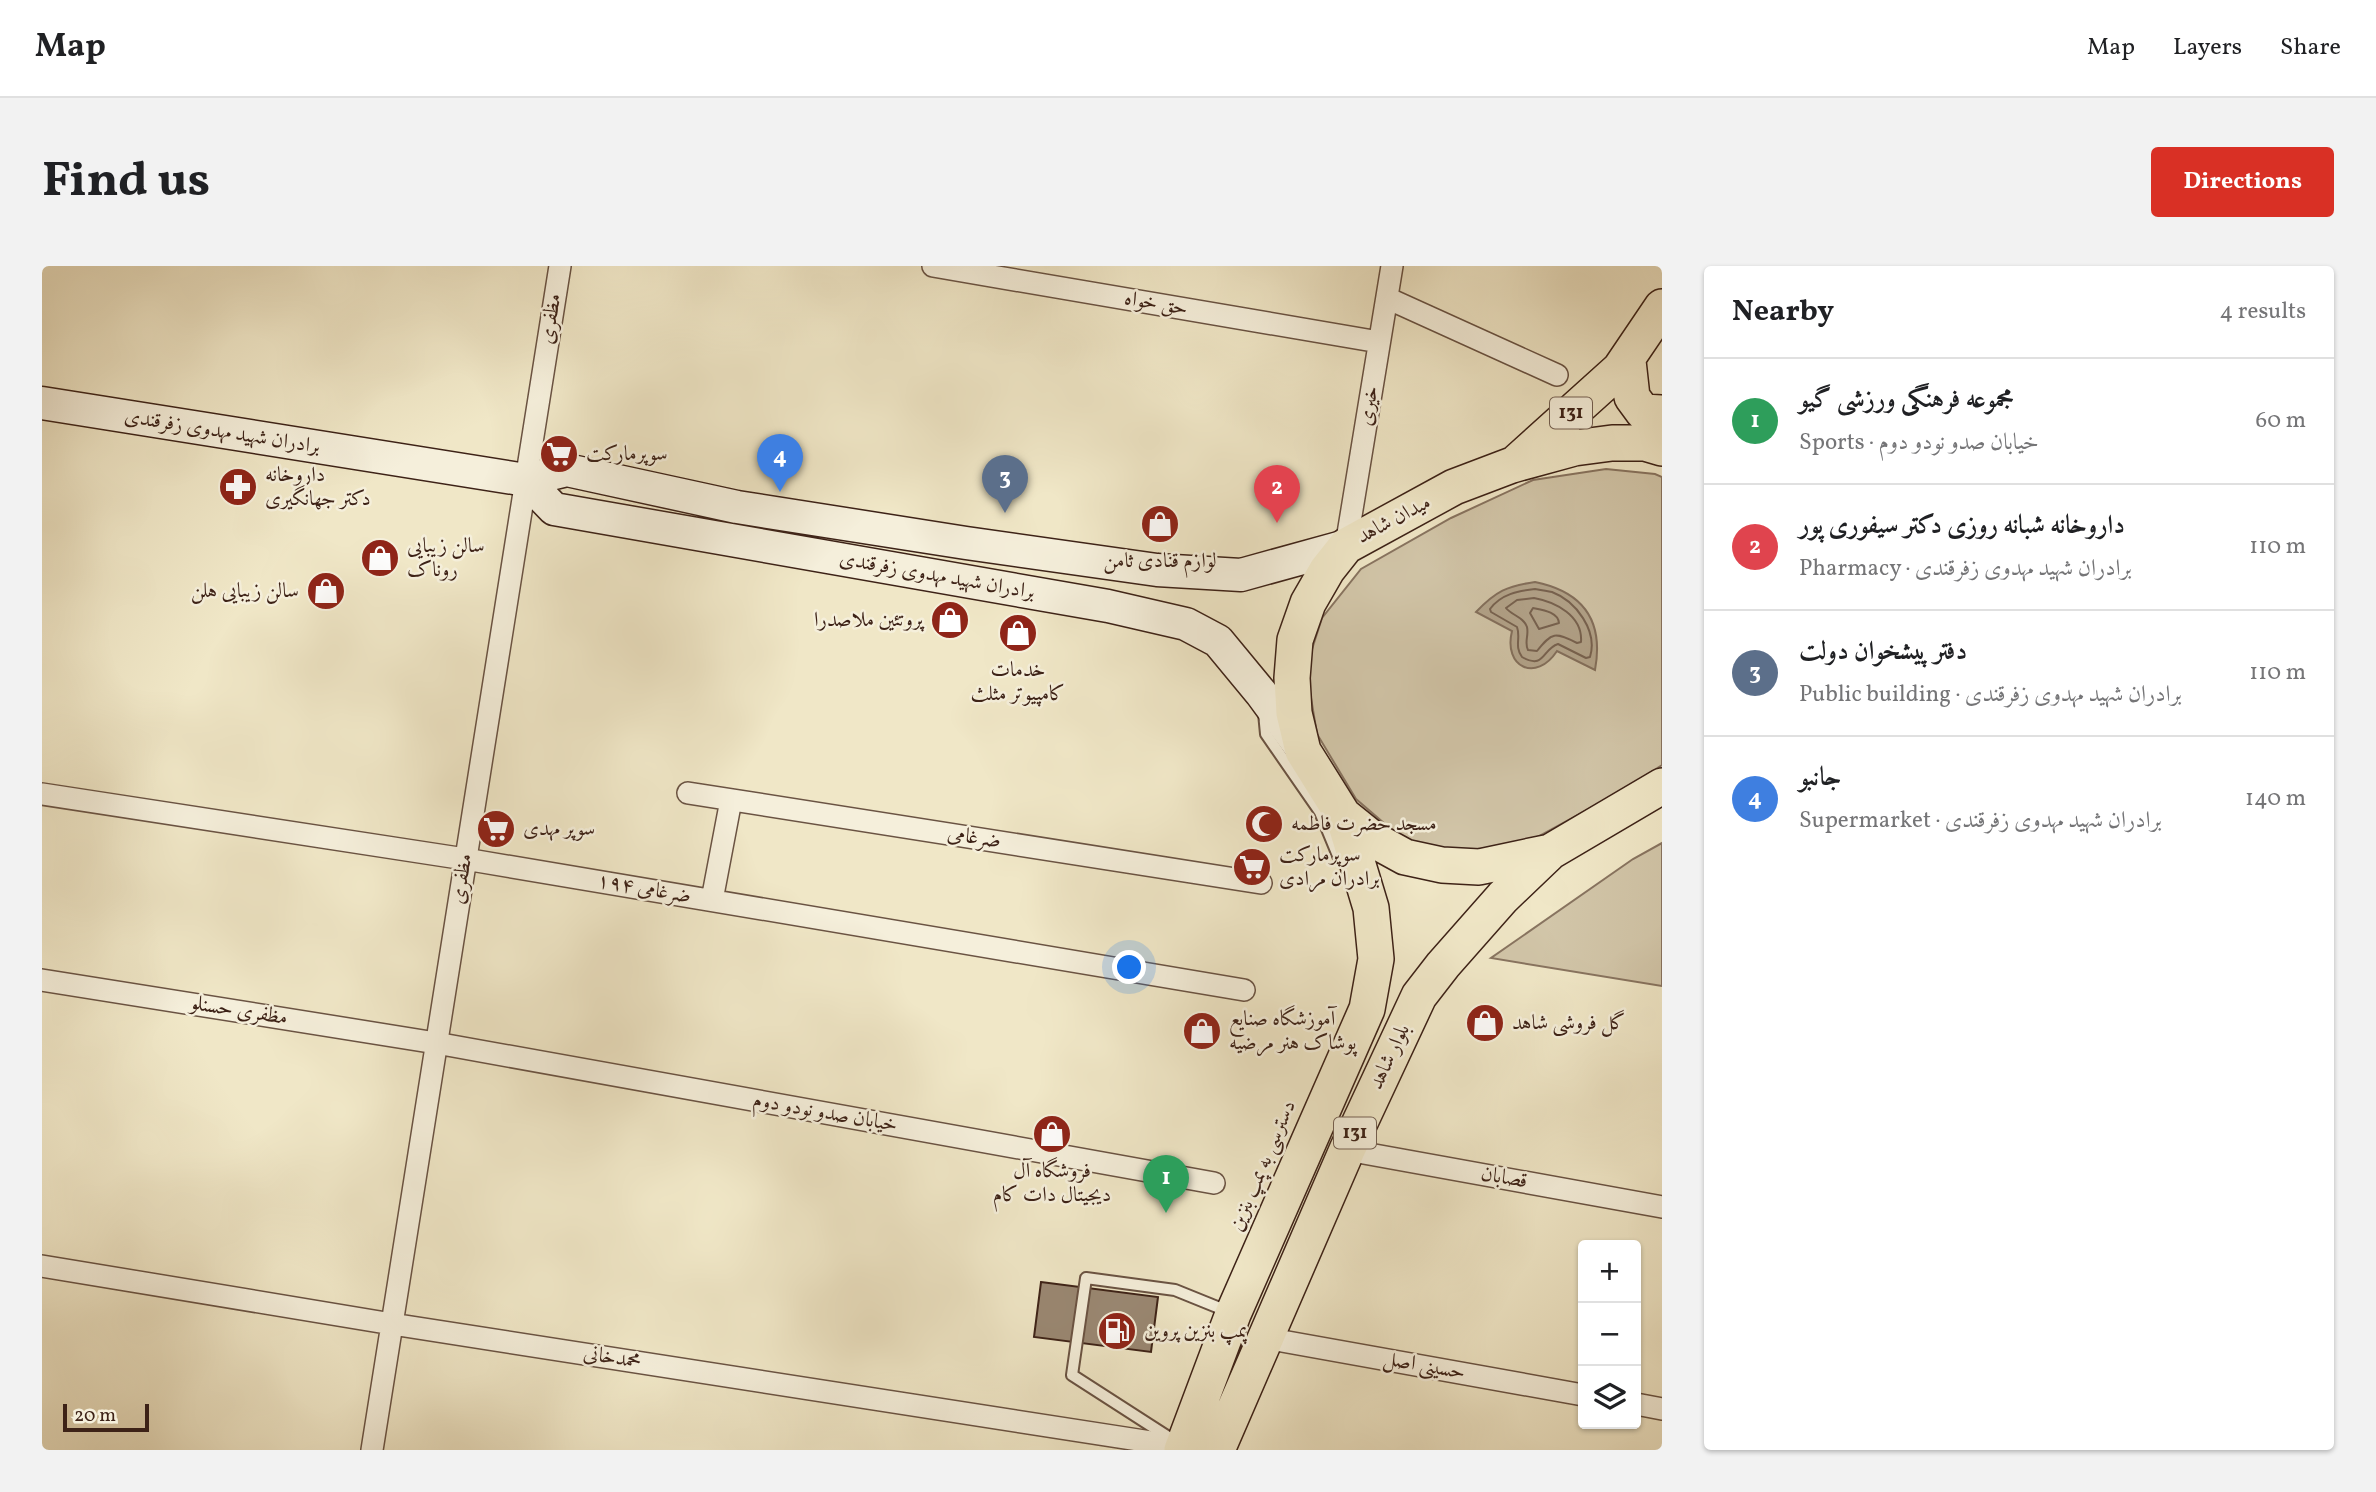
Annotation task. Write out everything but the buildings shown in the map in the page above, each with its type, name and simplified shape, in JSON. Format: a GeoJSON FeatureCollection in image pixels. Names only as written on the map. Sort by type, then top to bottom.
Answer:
{"type":"FeatureCollection","features":[{"type":"Feature","properties":{"kind":"main road","name":"131"},"geometry":{"type":"LineString","coordinates":[[1513,465],[1628,361],[1662,307]]}},
{"type":"Feature","properties":{"kind":"main road"},"geometry":{"type":"LineString","coordinates":[[1628,361],[1632,397],[1643,412],[1662,413]]}},
{"type":"Feature","properties":{"kind":"main road","name":"برادران شهید مهدوی زفرقندی"},"geometry":{"type":"LineString","coordinates":[[42,403],[526,480],[567,470],[737,507],[1157,570],[1241,575],[1346,546]]}},
{"type":"Feature","properties":{"kind":"main road","name":"میدان شاهد"},"geometry":{"type":"LineString","coordinates":[[1662,448],[1645,443],[1612,443],[1574,448],[1513,465],[1454,487],[1346,546],[1327,570],[1308,603],[1295,639],[1292,678],[1294,713],[1303,751],[1343,815],[1374,840],[1405,857],[1442,865],[1479,867],[1550,852],[1662,786]]}},
{"type":"Feature","properties":{"kind":"main road","name":"برادران شهید مهدوی زفرقندی"},"geometry":{"type":"LineString","coordinates":[[526,480],[554,509],[1108,606],[1186,624],[1218,641],[1261,693],[1303,751]]}},
{"type":"Feature","properties":{"kind":"main road","name":"بلوار شاهد"},"geometry":{"type":"LineString","coordinates":[[1194,1449],[1233,1314],[1367,1009],[1376,959],[1371,908],[1343,815]]}},
{"type":"Feature","properties":{"kind":"main road","name":"بلوار شاهد"},"geometry":{"type":"LineString","coordinates":[[1194,1449],[1265,1338],[1347,1150],[1419,996],[1476,926],[1550,852]]}},
{"type":"Feature","properties":{"kind":"street","name":"مظفری"},"geometry":{"type":"LineString","coordinates":[[372,1450],[560,266]]}},
{"type":"Feature","properties":{"kind":"street","name":"حق خواه"},"geometry":{"type":"LineString","coordinates":[[933,266],[1379,342]]}},
{"type":"Feature","properties":{"kind":"street","name":"خیری"},"geometry":{"type":"LineString","coordinates":[[1346,546],[1392,266]]}},
{"type":"Feature","properties":{"kind":"street"},"geometry":{"type":"LineString","coordinates":[[1387,298],[1557,375]]}},
{"type":"Feature","properties":{"kind":"street","name":"ضرغامی"},"geometry":{"type":"LineString","coordinates":[[688,793],[1261,883]]}},
{"type":"Feature","properties":{"kind":"street","name":"ضرغامی ۱۹۴"},"geometry":{"type":"LineString","coordinates":[[42,794],[465,859],[1244,990]]}},
{"type":"Feature","properties":{"kind":"street"},"geometry":{"type":"LineString","coordinates":[[712,901],[731,800]]}},
{"type":"Feature","properties":{"kind":"street","name":"مظفری حسنلو"},"geometry":{"type":"LineString","coordinates":[[42,980],[436,1043]]}},
{"type":"Feature","properties":{"kind":"street","name":"خیابان صدو نودو دوم"},"geometry":{"type":"LineString","coordinates":[[436,1043],[1214,1183]]}},
{"type":"Feature","properties":{"kind":"street","name":"قصابان"},"geometry":{"type":"LineString","coordinates":[[1347,1150],[1662,1207]]}},
{"type":"Feature","properties":{"kind":"street","name":"محمدخانی"},"geometry":{"type":"LineString","coordinates":[[42,1266],[391,1324],[1194,1449]]}},
{"type":"Feature","properties":{"kind":"street","name":"حسینی اصل"},"geometry":{"type":"LineString","coordinates":[[1265,1338],[1578,1394]]}},
{"type":"Feature","properties":{"kind":"street"},"geometry":{"type":"LineString","coordinates":[[1641,1405],[1662,1409]]}},
{"type":"Feature","properties":{"kind":"lane"},"geometry":{"type":"LineString","coordinates":[[1261,693],[1266,734],[1320,812],[1344,873]]}},
{"type":"Feature","properties":{"kind":"lane","name":"دسترسی به پمپ بنزین"},"geometry":{"type":"LineString","coordinates":[[1194,1449],[1072,1375],[1086,1278],[1175,1290],[1222,1309],[1278,1182]]}},
{"type":"Feature","properties":{"kind":"shaded area"},"geometry":{"type":"Polygon","coordinates":[[[1606,469],[1662,477],[1662,765],[1620,792],[1521,846],[1459,851],[1406,842],[1356,799],[1317,734],[1306,668],[1322,618],[1361,569],[1451,518],[1533,480],[1606,469]]]}},
{"type":"Feature","properties":{"kind":"shaded area"},"geometry":{"type":"Polygon","coordinates":[[[1662,843],[1662,986],[1491,958],[1633,859],[1662,843]]]}},
{"type":"Feature","properties":{"kind":"water"},"geometry":{"type":"Polygon","coordinates":[[[1535,582],[1566,593],[1587,611],[1596,637],[1595,670],[1557,651],[1549,661],[1540,666],[1523,666],[1512,654],[1512,631],[1476,612],[1502,591],[1535,582]]]}},
{"type":"Feature","properties":{"kind":"place","name":"سوپرمارکت"},"geometry":{"type":"Point","coordinates":[559,454]}},
{"type":"Feature","properties":{"kind":"place","name":"داروخانه دکتر جهانگیری"},"geometry":{"type":"Point","coordinates":[238,487]}},
{"type":"Feature","properties":{"kind":"place","name":"جانبو"},"geometry":{"type":"Point","coordinates":[780,492]}},
{"type":"Feature","properties":{"kind":"place","name":"دفتر پیشخوان دولت"},"geometry":{"type":"Point","coordinates":[1005,513]}},
{"type":"Feature","properties":{"kind":"place","name":"داروخانه شبانه روزی دکتر سیفوری پور"},"geometry":{"type":"Point","coordinates":[1277,523]}},
{"type":"Feature","properties":{"kind":"place","name":"لوازم قنادی ثامن"},"geometry":{"type":"Point","coordinates":[1160,524]}},
{"type":"Feature","properties":{"kind":"place","name":"سالن زیبایی روناک"},"geometry":{"type":"Point","coordinates":[380,558]}},
{"type":"Feature","properties":{"kind":"place","name":"سالن زیبایی هلن"},"geometry":{"type":"Point","coordinates":[326,591]}},
{"type":"Feature","properties":{"kind":"place","name":"پروتئین ملاصدرا"},"geometry":{"type":"Point","coordinates":[950,620]}},
{"type":"Feature","properties":{"kind":"place","name":"خدمات کامپیوتر مثلث"},"geometry":{"type":"Point","coordinates":[1018,633]}},
{"type":"Feature","properties":{"kind":"place","name":"مسجد حضرت فاطمه"},"geometry":{"type":"Point","coordinates":[1264,824]}},
{"type":"Feature","properties":{"kind":"place","name":"سوپر مهدی"},"geometry":{"type":"Point","coordinates":[496,829]}},
{"type":"Feature","properties":{"kind":"place","name":"سوپرمارکت برادران مرادی"},"geometry":{"type":"Point","coordinates":[1252,867]}},
{"type":"Feature","properties":{"kind":"place","name":"گل فروشی شاهد"},"geometry":{"type":"Point","coordinates":[1485,1023]}},
{"type":"Feature","properties":{"kind":"place","name":"آموزشگاه صنایع پوشاک هنر مرضیه"},"geometry":{"type":"Point","coordinates":[1202,1031]}},
{"type":"Feature","properties":{"kind":"place","name":"فروشگاه آل دیجیتال دات کام"},"geometry":{"type":"Point","coordinates":[1052,1134]}},
{"type":"Feature","properties":{"kind":"place","name":"مجموعه فرهنگی ورزشی گیو"},"geometry":{"type":"Point","coordinates":[1166,1213]}},
{"type":"Feature","properties":{"kind":"place","name":"پمپ بنزین پروین"},"geometry":{"type":"Point","coordinates":[1117,1331]}}]}
